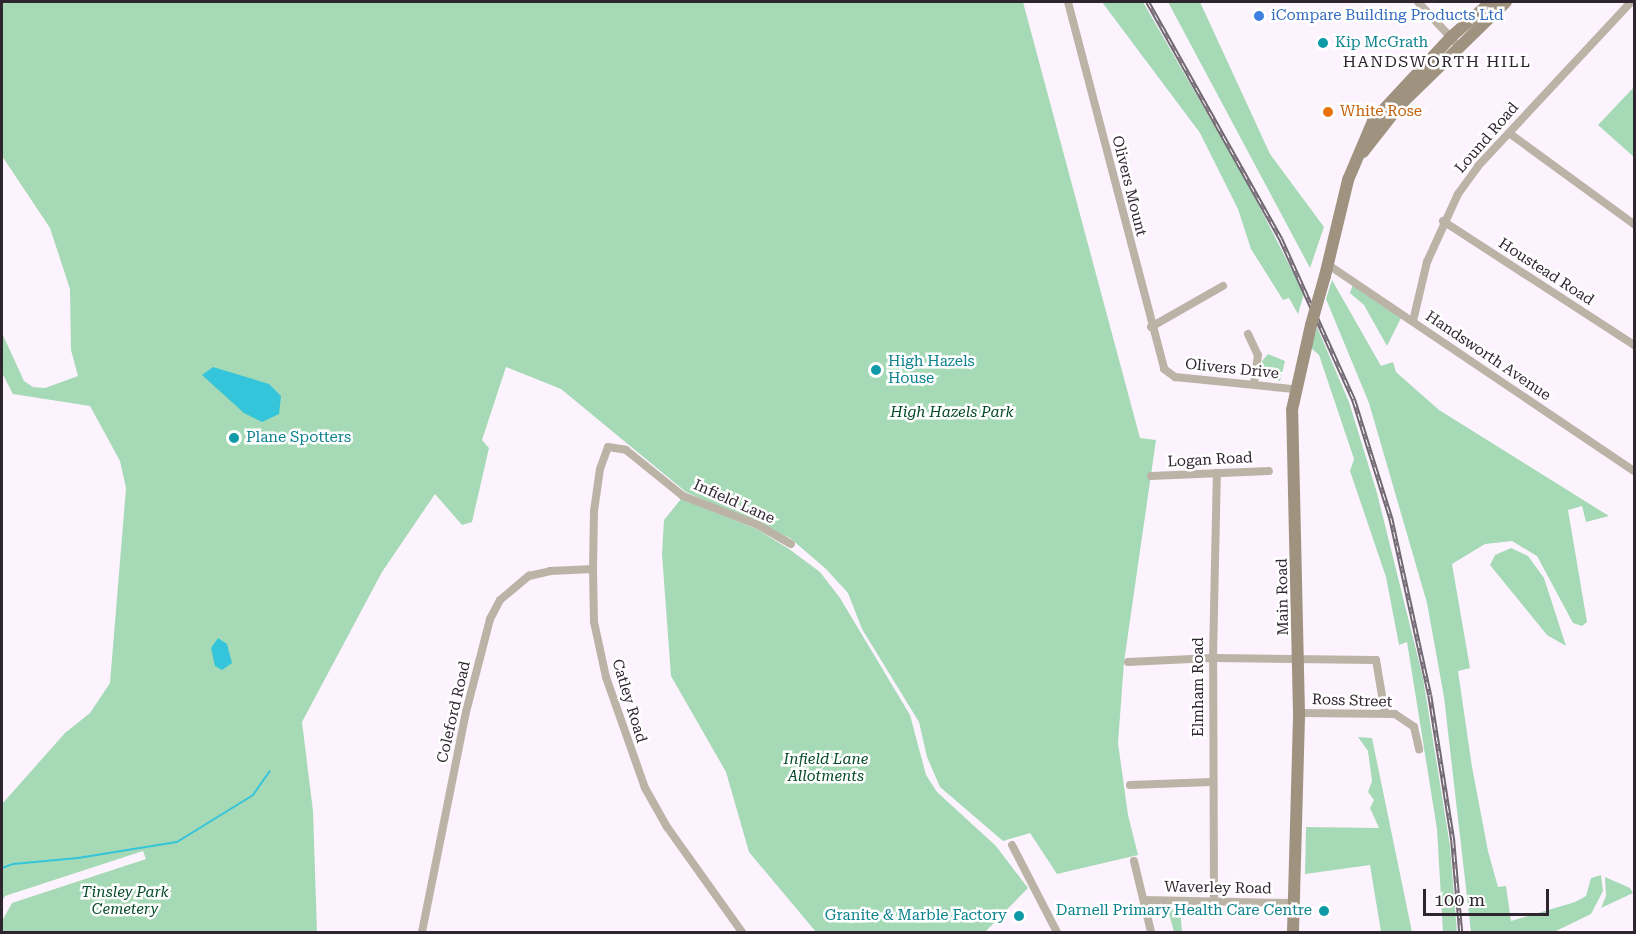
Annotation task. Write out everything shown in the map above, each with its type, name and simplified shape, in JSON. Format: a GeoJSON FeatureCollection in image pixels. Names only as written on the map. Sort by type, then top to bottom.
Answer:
{"type":"FeatureCollection","features":[{"type":"Feature","properties":{"kind":"main road"},"geometry":{"type":"LineString","coordinates":[[1358,157],[1379,113],[1451,37],[1491,2]]}},
{"type":"Feature","properties":{"kind":"main road"},"geometry":{"type":"LineString","coordinates":[[1358,157],[1400,105],[1506,2]]}},
{"type":"Feature","properties":{"kind":"main road","name":"Main Road"},"geometry":{"type":"LineString","coordinates":[[1293,933],[1299,713],[1294,389],[1326,270],[1337,215],[1358,157]]}},
{"type":"Feature","properties":{"kind":"street","name":"Olivers Mount"},"geometry":{"type":"LineString","coordinates":[[1068,2],[1160,362],[1169,375]]}},
{"type":"Feature","properties":{"kind":"street"},"geometry":{"type":"LineString","coordinates":[[1418,2],[1460,47]]}},
{"type":"Feature","properties":{"kind":"street","name":"Lound Road"},"geometry":{"type":"LineString","coordinates":[[1413,321],[1427,262],[1443,221],[1478,166],[1631,2]]}},
{"type":"Feature","properties":{"kind":"street"},"geometry":{"type":"LineString","coordinates":[[1509,132],[1635,224]]}},
{"type":"Feature","properties":{"kind":"street","name":"Houstead Road"},"geometry":{"type":"LineString","coordinates":[[1443,221],[1635,345]]}},
{"type":"Feature","properties":{"kind":"street","name":"Handsworth Avenue"},"geometry":{"type":"LineString","coordinates":[[1326,270],[1413,321],[1635,471]]}},
{"type":"Feature","properties":{"kind":"street"},"geometry":{"type":"LineString","coordinates":[[1151,327],[1223,286]]}},
{"type":"Feature","properties":{"kind":"street"},"geometry":{"type":"LineString","coordinates":[[1248,334],[1258,355],[1254,384]]}},
{"type":"Feature","properties":{"kind":"street","name":"Olivers Drive"},"geometry":{"type":"LineString","coordinates":[[1169,375],[1294,389]]}},
{"type":"Feature","properties":{"kind":"street","name":"Infield Lane"},"geometry":{"type":"LineString","coordinates":[[608,447],[626,450],[683,496],[758,525],[791,544]]}},
{"type":"Feature","properties":{"kind":"street","name":"Catley Road"},"geometry":{"type":"LineString","coordinates":[[608,447],[600,469],[594,511],[593,569],[594,622],[606,677],[628,748],[667,827],[741,933]]}},
{"type":"Feature","properties":{"kind":"street","name":"Logan Road"},"geometry":{"type":"LineString","coordinates":[[1151,476],[1269,471]]}},
{"type":"Feature","properties":{"kind":"street","name":"Elmham Road"},"geometry":{"type":"LineString","coordinates":[[1214,902],[1212,782],[1217,473]]}},
{"type":"Feature","properties":{"kind":"street","name":"Coleford Road"},"geometry":{"type":"LineString","coordinates":[[422,933],[466,712],[490,619],[500,600],[530,576],[550,571],[593,569]]}},
{"type":"Feature","properties":{"kind":"street"},"geometry":{"type":"LineString","coordinates":[[1128,662],[1213,658],[1376,660],[1385,713]]}},
{"type":"Feature","properties":{"kind":"street","name":"Ross Street"},"geometry":{"type":"LineString","coordinates":[[1299,713],[1385,713],[1406,720],[1414,727],[1419,749]]}},
{"type":"Feature","properties":{"kind":"street"},"geometry":{"type":"LineString","coordinates":[[1130,785],[1212,782]]}},
{"type":"Feature","properties":{"kind":"street"},"geometry":{"type":"LineString","coordinates":[[1012,845],[1057,933]]}},
{"type":"Feature","properties":{"kind":"street"},"geometry":{"type":"LineString","coordinates":[[1134,861],[1151,933]]}},
{"type":"Feature","properties":{"kind":"street","name":"Waverley Road"},"geometry":{"type":"LineString","coordinates":[[1144,900],[1293,903]]}},
{"type":"Feature","properties":{"kind":"green space"},"geometry":{"type":"Polygon","coordinates":[[[2,2],[1023,2],[1140,438],[1156,440],[1124,662],[1118,743],[1128,815],[1138,855],[1057,874],[1030,833],[1003,841],[940,787],[927,757],[919,722],[862,629],[848,593],[826,569],[790,538],[686,492],[561,389],[506,367],[482,440],[489,448],[472,522],[462,525],[435,494],[382,572],[302,722],[313,811],[317,932],[2,932],[2,921],[12,903],[146,859],[143,851],[5,896],[2,901],[2,804],[65,733],[90,713],[110,683],[126,488],[120,461],[90,406],[13,394],[2,373],[2,333],[24,381],[33,387],[45,388],[78,376],[71,350],[70,289],[50,228],[2,156],[2,2]]]}},
{"type":"Feature","properties":{"kind":"green space"},"geometry":{"type":"Polygon","coordinates":[[[1102,2],[1143,2],[1249,186],[1304,294],[1298,314],[1289,298],[1283,300],[1251,249],[1238,209],[1200,133],[1102,2]]]}},
{"type":"Feature","properties":{"kind":"green space"},"geometry":{"type":"Polygon","coordinates":[[[1168,2],[1200,2],[1270,154],[1324,227],[1310,268],[1168,2]]]}},
{"type":"Feature","properties":{"kind":"green space"},"geometry":{"type":"Polygon","coordinates":[[[1634,87],[1634,157],[1598,125],[1634,87]]]}},
{"type":"Feature","properties":{"kind":"green space"},"geometry":{"type":"Polygon","coordinates":[[[1332,280],[1381,366],[1393,362],[1396,372],[1439,410],[1609,516],[1586,522],[1582,506],[1568,510],[1587,622],[1582,626],[1573,623],[1537,556],[1512,541],[1485,544],[1452,564],[1470,668],[1458,671],[1472,767],[1488,851],[1498,887],[1506,886],[1511,921],[1575,902],[1586,896],[1591,878],[1601,875],[1603,891],[1591,914],[1554,932],[1471,932],[1444,697],[1427,603],[1369,403],[1326,299],[1332,280]]]}},
{"type":"Feature","properties":{"kind":"green space"},"geometry":{"type":"Polygon","coordinates":[[[1354,281],[1401,318],[1387,346],[1364,305],[1350,293],[1354,281]]]}},
{"type":"Feature","properties":{"kind":"green space"},"geometry":{"type":"Polygon","coordinates":[[[1317,327],[1349,402],[1377,493],[1423,678],[1450,846],[1457,932],[1443,932],[1437,829],[1407,642],[1399,645],[1386,577],[1350,471],[1354,459],[1319,355],[1311,348],[1317,327]]]}},
{"type":"Feature","properties":{"kind":"green space"},"geometry":{"type":"Polygon","coordinates":[[[1268,354],[1285,361],[1280,381],[1268,378],[1262,361],[1268,354]]]}},
{"type":"Feature","properties":{"kind":"green space","name":"Infield Lane Allotments"},"geometry":{"type":"Polygon","coordinates":[[[681,499],[757,529],[820,572],[840,598],[910,715],[926,775],[937,792],[996,846],[1028,888],[985,932],[816,932],[749,852],[726,772],[671,676],[662,554],[664,520],[681,499]]]}},
{"type":"Feature","properties":{"kind":"green space"},"geometry":{"type":"Polygon","coordinates":[[[1511,548],[1528,556],[1544,578],[1566,646],[1547,635],[1490,565],[1495,555],[1511,548]]]}},
{"type":"Feature","properties":{"kind":"green space"},"geometry":{"type":"Polygon","coordinates":[[[1358,737],[1372,738],[1412,932],[1381,932],[1370,865],[1305,874],[1306,827],[1379,828],[1370,808],[1374,800],[1368,792],[1372,781],[1368,751],[1358,737]]]}},
{"type":"Feature","properties":{"kind":"green space"},"geometry":{"type":"Polygon","coordinates":[[[1605,877],[1630,888],[1633,893],[1601,908],[1606,896],[1605,877]]]}},
{"type":"Feature","properties":{"kind":"green space"},"geometry":{"type":"Polygon","coordinates":[[[1158,908],[1180,909],[1182,932],[1174,932],[1168,910],[1159,911],[1158,908]]]}},
{"type":"Feature","properties":{"kind":"water"},"geometry":{"type":"Polygon","coordinates":[[[213,367],[269,384],[281,396],[279,414],[262,422],[244,413],[202,375],[213,367]]]}},
{"type":"Feature","properties":{"kind":"water"},"geometry":{"type":"Polygon","coordinates":[[[218,638],[227,644],[232,663],[222,670],[215,666],[211,648],[218,638]]]}},
{"type":"Feature","properties":{"kind":"waterway"},"geometry":{"type":"LineString","coordinates":[[2,868],[13,864],[78,858],[177,842],[253,795],[270,771]]}},
{"type":"Feature","properties":{"kind":"railway"},"geometry":{"type":"LineString","coordinates":[[1148,2],[1281,239],[1354,400],[1391,518],[1430,695],[1453,841],[1461,932]]}},
{"type":"Feature","properties":{"kind":"place","name":"iCompare Building Products Ltd"},"geometry":{"type":"Point","coordinates":[1259,16]}},
{"type":"Feature","properties":{"kind":"place","name":"Kip McGrath"},"geometry":{"type":"Point","coordinates":[1323,43]}},
{"type":"Feature","properties":{"kind":"place","name":"White Rose"},"geometry":{"type":"Point","coordinates":[1328,112]}},
{"type":"Feature","properties":{"kind":"place","name":"High Hazels House"},"geometry":{"type":"Point","coordinates":[876,370]}},
{"type":"Feature","properties":{"kind":"place","name":"Plane Spotters"},"geometry":{"type":"Point","coordinates":[234,438]}},
{"type":"Feature","properties":{"kind":"place","name":"Darnell Primary Health Care Centre"},"geometry":{"type":"Point","coordinates":[1324,911]}},
{"type":"Feature","properties":{"kind":"place","name":"Granite & Marble Factory"},"geometry":{"type":"Point","coordinates":[1019,916]}},
{"type":"Feature","properties":{"kind":"district","name":"HANDSWORTH HILL"},"geometry":{"type":"Point","coordinates":[1437,62]}},
{"type":"Feature","properties":{"kind":"park label","name":"High Hazels Park"},"geometry":{"type":"Point","coordinates":[952,413]}},
{"type":"Feature","properties":{"kind":"park label","name":"Tinsley Park Cemetery"},"geometry":{"type":"Point","coordinates":[125,900]}}]}
